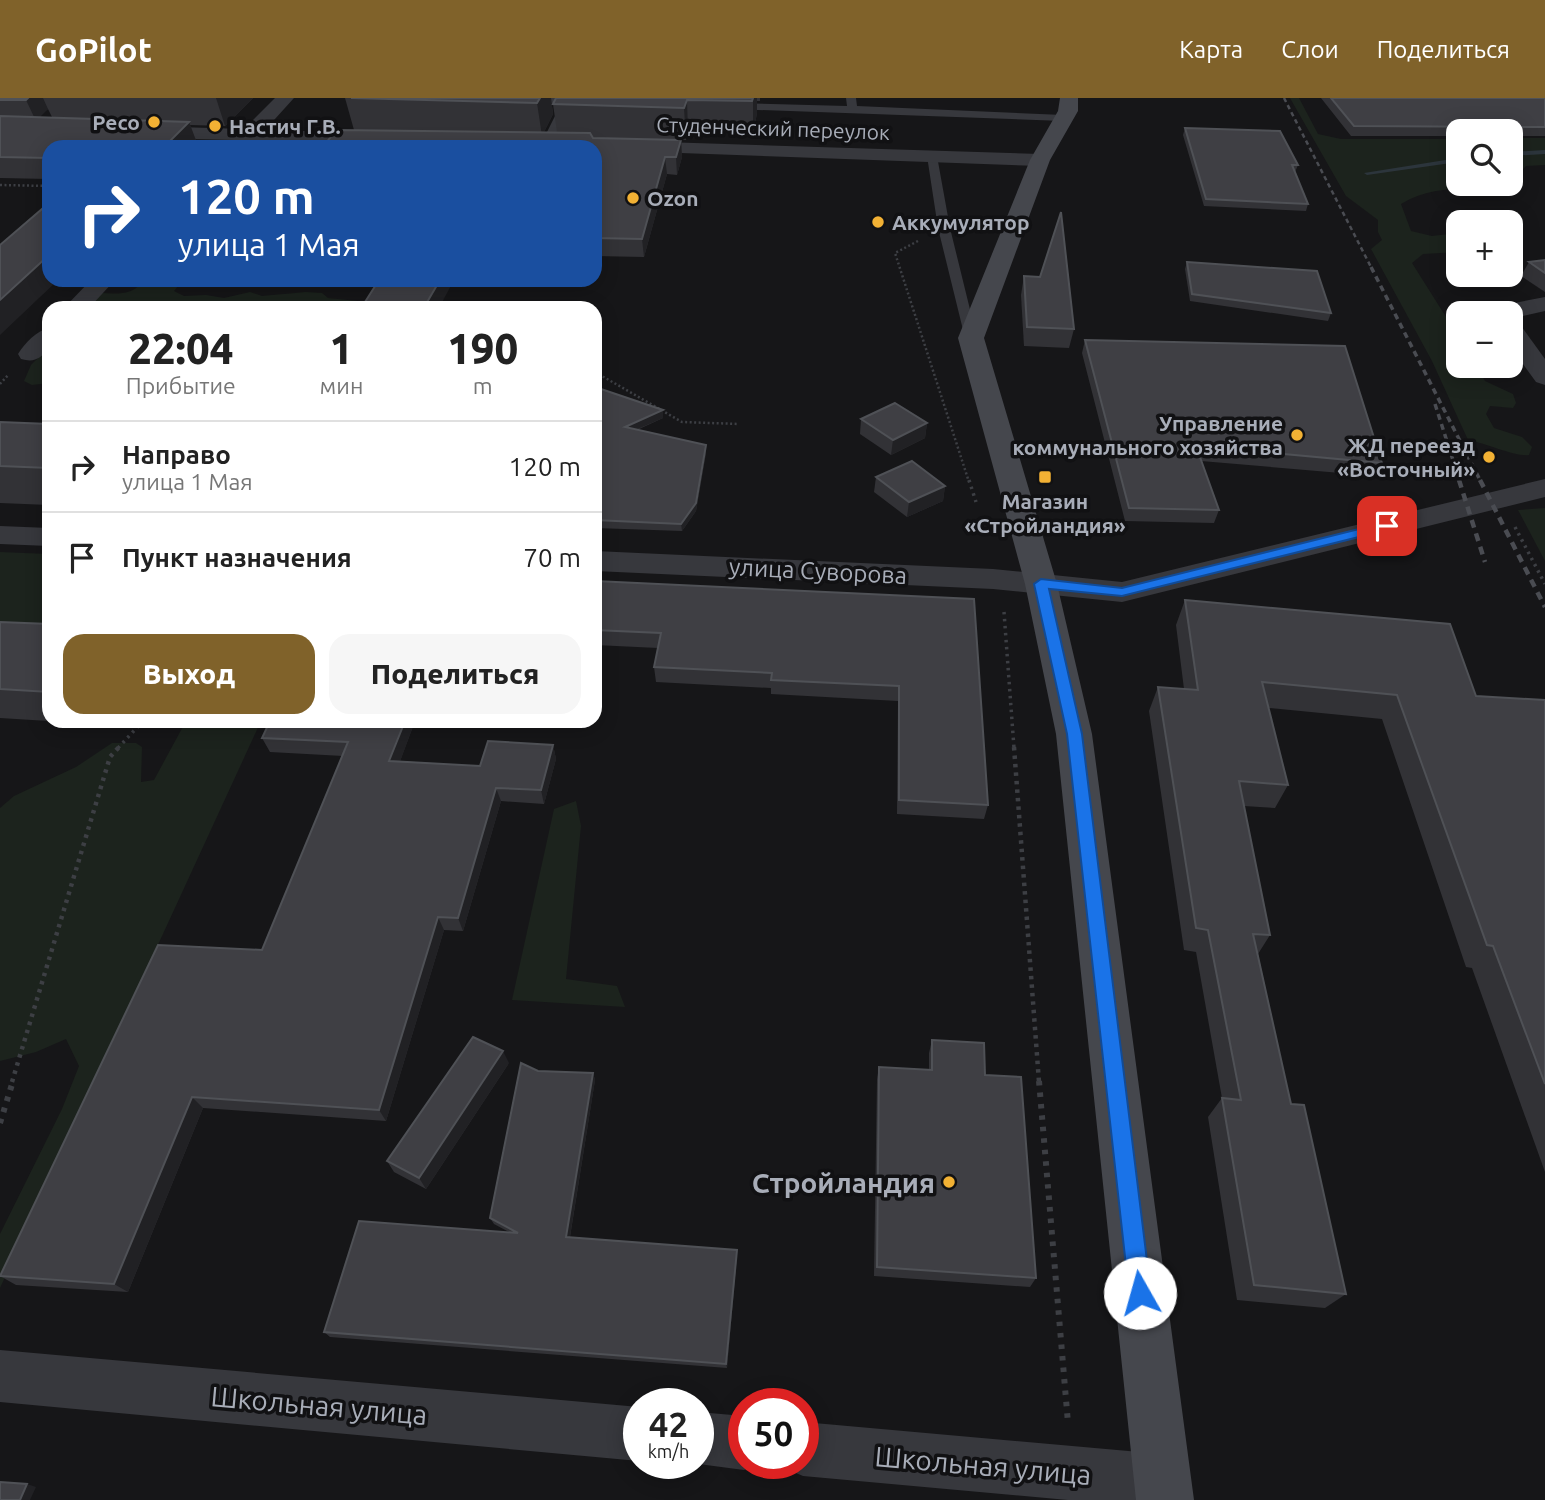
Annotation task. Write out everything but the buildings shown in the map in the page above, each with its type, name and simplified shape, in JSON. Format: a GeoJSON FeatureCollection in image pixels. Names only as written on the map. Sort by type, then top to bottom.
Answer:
{"type":"FeatureCollection","features":[{"type":"Feature","properties":{"kind":"main road"},"geometry":{"type":"LineString","coordinates":[[1066,108],[1040,160],[971,338],[1021,582],[1074,734],[1164,1490]]}},
{"type":"Feature","properties":{"kind":"street"},"geometry":{"type":"LineString","coordinates":[[245,140],[285,98]]}},
{"type":"Feature","properties":{"kind":"street"},"geometry":{"type":"LineString","coordinates":[[130,132],[231,140]]}},
{"type":"Feature","properties":{"kind":"street","name":"Студенческий переулок"},"geometry":{"type":"LineString","coordinates":[[611,146],[1040,160]]}},
{"type":"Feature","properties":{"kind":"street"},"geometry":{"type":"LineString","coordinates":[[83,301],[97,287]]}},
{"type":"Feature","properties":{"kind":"street"},"geometry":{"type":"LineString","coordinates":[[1523,309],[1545,304]]}},
{"type":"Feature","properties":{"kind":"street"},"geometry":{"type":"LineString","coordinates":[[30,354],[42,342]]}},
{"type":"Feature","properties":{"kind":"street"},"geometry":{"type":"LineString","coordinates":[[1523,346],[1545,377]]}},
{"type":"Feature","properties":{"kind":"street","name":"улица Суворова"},"geometry":{"type":"LineString","coordinates":[[602,561],[1021,582],[1122,592],[1545,488]]}},
{"type":"Feature","properties":{"kind":"street"},"geometry":{"type":"LineString","coordinates":[[0,535],[42,537]]}},
{"type":"Feature","properties":{"kind":"street","name":"Школьная улица"},"geometry":{"type":"LineString","coordinates":[[0,1376],[623,1433]]}},
{"type":"Feature","properties":{"kind":"street","name":"Школьная улица"},"geometry":{"type":"LineString","coordinates":[[819,1450],[1072,1473],[1164,1490]]}},
{"type":"Feature","properties":{"kind":"lane"},"geometry":{"type":"LineString","coordinates":[[517,100],[581,102]]}},
{"type":"Feature","properties":{"kind":"lane"},"geometry":{"type":"LineString","coordinates":[[542,140],[568,100]]}},
{"type":"Feature","properties":{"kind":"lane"},"geometry":{"type":"LineString","coordinates":[[716,106],[852,104],[988,112],[1066,108]]}},
{"type":"Feature","properties":{"kind":"lane"},"geometry":{"type":"LineString","coordinates":[[932,156],[944,228],[971,338]]}},
{"type":"Feature","properties":{"kind":"path"},"geometry":{"type":"LineString","coordinates":[[0,185],[42,186]]}},
{"type":"Feature","properties":{"kind":"path"},"geometry":{"type":"LineString","coordinates":[[944,228],[895,253],[979,510]]}},
{"type":"Feature","properties":{"kind":"path"},"geometry":{"type":"LineString","coordinates":[[602,376],[682,422],[739,424]]}},
{"type":"Feature","properties":{"kind":"path"},"geometry":{"type":"LineString","coordinates":[[1500,498],[1545,584]]}},
{"type":"Feature","properties":{"kind":"path"},"geometry":{"type":"LineString","coordinates":[[1021,582],[1030,979],[1072,1473]]}},
{"type":"Feature","properties":{"kind":"path"},"geometry":{"type":"LineString","coordinates":[[0,1123],[110,757],[137,728]]}},
{"type":"Feature","properties":{"kind":"shaded area"},"geometry":{"type":"Polygon","coordinates":[[[1290,98],[1299,98],[1318,134],[1341,139],[1446,139],[1446,189],[1426,193],[1401,204],[1411,231],[1432,236],[1446,234],[1446,253],[1423,254],[1412,263],[1446,317],[1446,378],[1483,378],[1513,394],[1516,403],[1513,408],[1490,406],[1486,414],[1494,428],[1522,437],[1532,447],[1529,455],[1516,454],[1468,440],[1432,361],[1371,249],[1382,240],[1378,232],[1378,220],[1346,196],[1290,98]]]}},
{"type":"Feature","properties":{"kind":"shaded area"},"geometry":{"type":"Polygon","coordinates":[[[1523,138],[1545,138],[1545,165],[1526,166],[1523,169],[1523,138]]]}},
{"type":"Feature","properties":{"kind":"shaded area"},"geometry":{"type":"Polygon","coordinates":[[[177,287],[174,291],[184,296],[224,298],[250,292],[262,296],[306,292],[322,293],[328,298],[358,301],[94,301],[102,293],[120,293],[135,288],[177,287]]]}},
{"type":"Feature","properties":{"kind":"shaded area"},"geometry":{"type":"Polygon","coordinates":[[[42,354],[42,384],[32,385],[24,381],[31,365],[42,354]]]}},
{"type":"Feature","properties":{"kind":"shaded area"},"geometry":{"type":"Polygon","coordinates":[[[1545,508],[1545,561],[1518,510],[1545,508]]]}},
{"type":"Feature","properties":{"kind":"shaded area"},"geometry":{"type":"Polygon","coordinates":[[[0,552],[42,554],[42,629],[0,627],[0,552]]]}},
{"type":"Feature","properties":{"kind":"shaded area"},"geometry":{"type":"Polygon","coordinates":[[[182,728],[258,728],[0,1288],[0,1234],[62,1109],[79,1066],[66,1039],[36,1052],[0,1061],[0,808],[14,796],[76,767],[112,743],[136,743],[142,747],[141,782],[154,780],[182,728]]]}},
{"type":"Feature","properties":{"kind":"shaded area"},"geometry":{"type":"Polygon","coordinates":[[[576,801],[581,826],[566,979],[617,986],[625,1007],[512,1000],[554,809],[576,801]]]}},
{"type":"Feature","properties":{"kind":"waterway"},"geometry":{"type":"LineString","coordinates":[[1523,153],[1545,152]]}},
{"type":"Feature","properties":{"kind":"waterway"},"geometry":{"type":"LineString","coordinates":[[1367,173],[1446,162]]}},
{"type":"Feature","properties":{"kind":"railway"},"geometry":{"type":"LineString","coordinates":[[1284,98],[1372,269]]}},
{"type":"Feature","properties":{"kind":"railway"},"geometry":{"type":"LineString","coordinates":[[1371,267],[1481,482]]}},
{"type":"Feature","properties":{"kind":"railway"},"geometry":{"type":"LineString","coordinates":[[1435,404],[1460,482]]}},
{"type":"Feature","properties":{"kind":"railway"},"geometry":{"type":"LineString","coordinates":[[1459,480],[1485,562]]}},
{"type":"Feature","properties":{"kind":"railway"},"geometry":{"type":"LineString","coordinates":[[1480,480],[1545,607]]}},
{"type":"Feature","properties":{"kind":"place","name":"Ресо"},"geometry":{"type":"Point","coordinates":[154,122]}},
{"type":"Feature","properties":{"kind":"place","name":"Настич Г.В."},"geometry":{"type":"Point","coordinates":[215,126]}},
{"type":"Feature","properties":{"kind":"place","name":"Ozon"},"geometry":{"type":"Point","coordinates":[633,198]}},
{"type":"Feature","properties":{"kind":"place","name":"Аккумулятор"},"geometry":{"type":"Point","coordinates":[878,222]}},
{"type":"Feature","properties":{"kind":"place","name":"Управление коммунального хозяйства"},"geometry":{"type":"Point","coordinates":[1297,435]}},
{"type":"Feature","properties":{"kind":"place","name":"ЖД переезд «Восточный»"},"geometry":{"type":"Point","coordinates":[1489,457]}},
{"type":"Feature","properties":{"kind":"place","name":"Магазин «Стройландия»"},"geometry":{"type":"Point","coordinates":[1045,477]}},
{"type":"Feature","properties":{"kind":"place","name":"Стройландия"},"geometry":{"type":"Point","coordinates":[949,1182]}},
{"type":"Feature","properties":{"kind":"route"},"geometry":{"type":"LineString","coordinates":[[1140,1293],[1074,734],[1041,584],[1122,592],[1387,526]]}}]}
